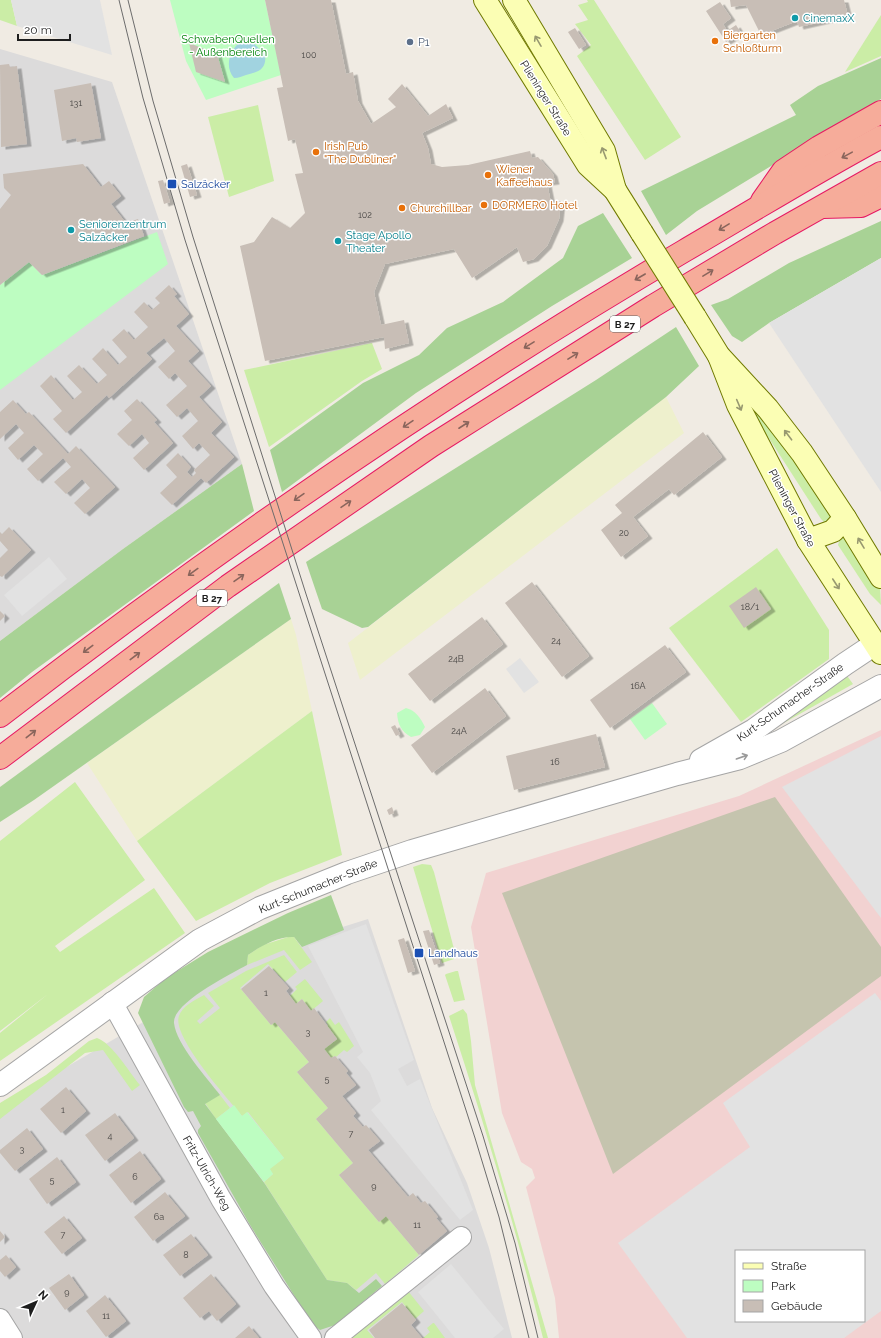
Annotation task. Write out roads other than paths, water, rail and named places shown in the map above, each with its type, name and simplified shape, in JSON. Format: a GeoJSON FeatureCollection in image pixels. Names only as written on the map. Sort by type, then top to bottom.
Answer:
{"type":"FeatureCollection","features":[{"type":"Feature","properties":{"kind":"highway"},"geometry":{"type":"LineString","coordinates":[[758,207],[783,171],[819,147],[881,112]]}},
{"type":"Feature","properties":{"kind":"highway"},"geometry":{"type":"LineString","coordinates":[[0,716],[142,609],[322,481],[506,359],[758,207],[881,136]]}},
{"type":"Feature","properties":{"kind":"highway","name":"B 27"},"geometry":{"type":"LineString","coordinates":[[0,758],[228,586],[424,451],[654,306],[881,173]]}},
{"type":"Feature","properties":{"kind":"highway","name":"B 27"},"geometry":{"type":"LineString","coordinates":[[822,207],[860,206],[881,196]]}},
{"type":"Feature","properties":{"kind":"main road","name":"Plieninger Straße"},"geometry":{"type":"LineString","coordinates":[[485,0],[588,165],[615,190],[719,356],[768,409],[802,453],[845,518],[881,577]]}},
{"type":"Feature","properties":{"kind":"main road","name":"Plieninger Straße"},"geometry":{"type":"LineString","coordinates":[[514,0],[604,151],[615,190]]}},
{"type":"Feature","properties":{"kind":"main road","name":"Plieninger Straße"},"geometry":{"type":"LineString","coordinates":[[719,356],[742,412],[808,540],[855,614],[880,645]]}},
{"type":"Feature","properties":{"kind":"main road"},"geometry":{"type":"LineString","coordinates":[[808,540],[833,531],[845,518]]}},
{"type":"Feature","properties":{"kind":"street","name":"Kurt-Schumacher-Straße"},"geometry":{"type":"LineString","coordinates":[[677,774],[754,730],[845,664],[880,645]]}},
{"type":"Feature","properties":{"kind":"street"},"geometry":{"type":"LineString","coordinates":[[873,689],[881,672]]}},
{"type":"Feature","properties":{"kind":"street","name":"Kurt-Schumacher-Straße"},"geometry":{"type":"LineString","coordinates":[[0,1084],[25,1068],[112,1002],[200,940],[260,908],[347,873],[412,850],[677,774],[740,758],[781,741],[873,689]]}},
{"type":"Feature","properties":{"kind":"street","name":"Fritz-Ulrich-Weg"},"geometry":{"type":"LineString","coordinates":[[112,1002],[221,1199],[274,1286],[311,1338]]}},
{"type":"Feature","properties":{"kind":"street"},"geometry":{"type":"LineString","coordinates":[[335,1338],[461,1237]]}},
{"type":"Feature","properties":{"kind":"street"},"geometry":{"type":"LineString","coordinates":[[0,1319],[12,1338]]}},
{"type":"Feature","properties":{"kind":"water"},"geometry":{"type":"Polygon","coordinates":[[[245,39],[250,40],[265,54],[265,63],[261,69],[255,73],[234,78],[229,67],[230,56],[236,46],[245,39]]]}},
{"type":"Feature","properties":{"kind":"tram line"},"geometry":{"type":"LineString","coordinates":[[119,0],[143,98],[185,240],[475,1138],[499,1217],[529,1338]]}},
{"type":"Feature","properties":{"kind":"tram line"},"geometry":{"type":"LineString","coordinates":[[128,0],[153,101],[193,237],[306,594],[483,1136],[515,1243],[538,1338]]}},
{"type":"Feature","properties":{"kind":"place","name":"CinemaxX"},"geometry":{"type":"Point","coordinates":[795,18]}},
{"type":"Feature","properties":{"kind":"place","name":"Biergarten Schloßturm"},"geometry":{"type":"Point","coordinates":[715,41]}},
{"type":"Feature","properties":{"kind":"place","name":"P1"},"geometry":{"type":"Point","coordinates":[410,42]}},
{"type":"Feature","properties":{"kind":"place","name":"Irish Pub \"The Dubliner\""},"geometry":{"type":"Point","coordinates":[316,152]}},
{"type":"Feature","properties":{"kind":"place","name":"Wiener Kaffeehaus"},"geometry":{"type":"Point","coordinates":[488,175]}},
{"type":"Feature","properties":{"kind":"place","name":"Salzäcker"},"geometry":{"type":"Point","coordinates":[172,184]}},
{"type":"Feature","properties":{"kind":"place","name":"DORMERO Hotel"},"geometry":{"type":"Point","coordinates":[484,205]}},
{"type":"Feature","properties":{"kind":"place","name":"Churchillbar"},"geometry":{"type":"Point","coordinates":[402,208]}},
{"type":"Feature","properties":{"kind":"place","name":"Seniorenzentrum Salzäcker"},"geometry":{"type":"Point","coordinates":[71,230]}},
{"type":"Feature","properties":{"kind":"place","name":"Stage Apollo Theater"},"geometry":{"type":"Point","coordinates":[338,241]}},
{"type":"Feature","properties":{"kind":"place","name":"Landhaus"},"geometry":{"type":"Point","coordinates":[419,953]}},
{"type":"Feature","properties":{"kind":"park label","name":"SchwabenQuellen - Außenbereich"},"geometry":{"type":"Point","coordinates":[228,45]}}]}
